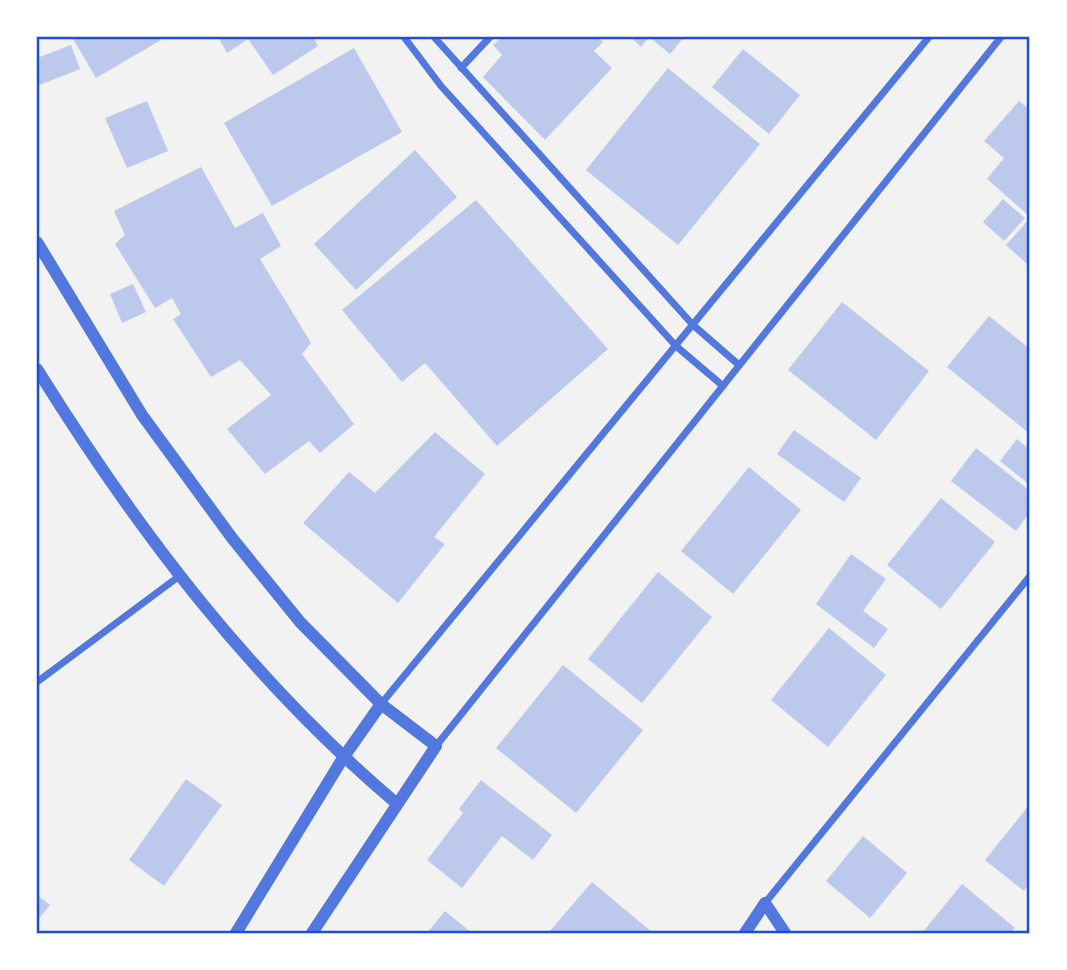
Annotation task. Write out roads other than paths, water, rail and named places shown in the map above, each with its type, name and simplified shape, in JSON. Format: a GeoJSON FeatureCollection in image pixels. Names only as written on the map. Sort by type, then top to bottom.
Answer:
{"type":"FeatureCollection","features":[{"type":"Feature","properties":{"kind":"street"},"geometry":{"type":"LineString","coordinates":[[404,37],[440,86],[676,346],[723,386]]}},
{"type":"Feature","properties":{"kind":"street"},"geometry":{"type":"LineString","coordinates":[[434,37],[693,325],[739,365]]}},
{"type":"Feature","properties":{"kind":"street"},"geometry":{"type":"LineString","coordinates":[[461,68],[490,37]]}},
{"type":"Feature","properties":{"kind":"street"},"geometry":{"type":"LineString","coordinates":[[236,933],[343,758],[381,705],[929,37]]}},
{"type":"Feature","properties":{"kind":"street"},"geometry":{"type":"LineString","coordinates":[[312,933],[436,746],[1001,37]]}},
{"type":"Feature","properties":{"kind":"street"},"geometry":{"type":"LineString","coordinates":[[37,244],[142,415],[224,527],[300,622],[381,705],[436,746]]}},
{"type":"Feature","properties":{"kind":"street"},"geometry":{"type":"LineString","coordinates":[[37,369],[82,442],[178,577],[257,671],[343,758],[396,803]]}},
{"type":"Feature","properties":{"kind":"street"},"geometry":{"type":"LineString","coordinates":[[745,933],[765,903],[1030,576]]}},
{"type":"Feature","properties":{"kind":"street"},"geometry":{"type":"LineString","coordinates":[[37,682],[178,577]]}},
{"type":"Feature","properties":{"kind":"street"},"geometry":{"type":"LineString","coordinates":[[765,903],[785,933]]}}]}
